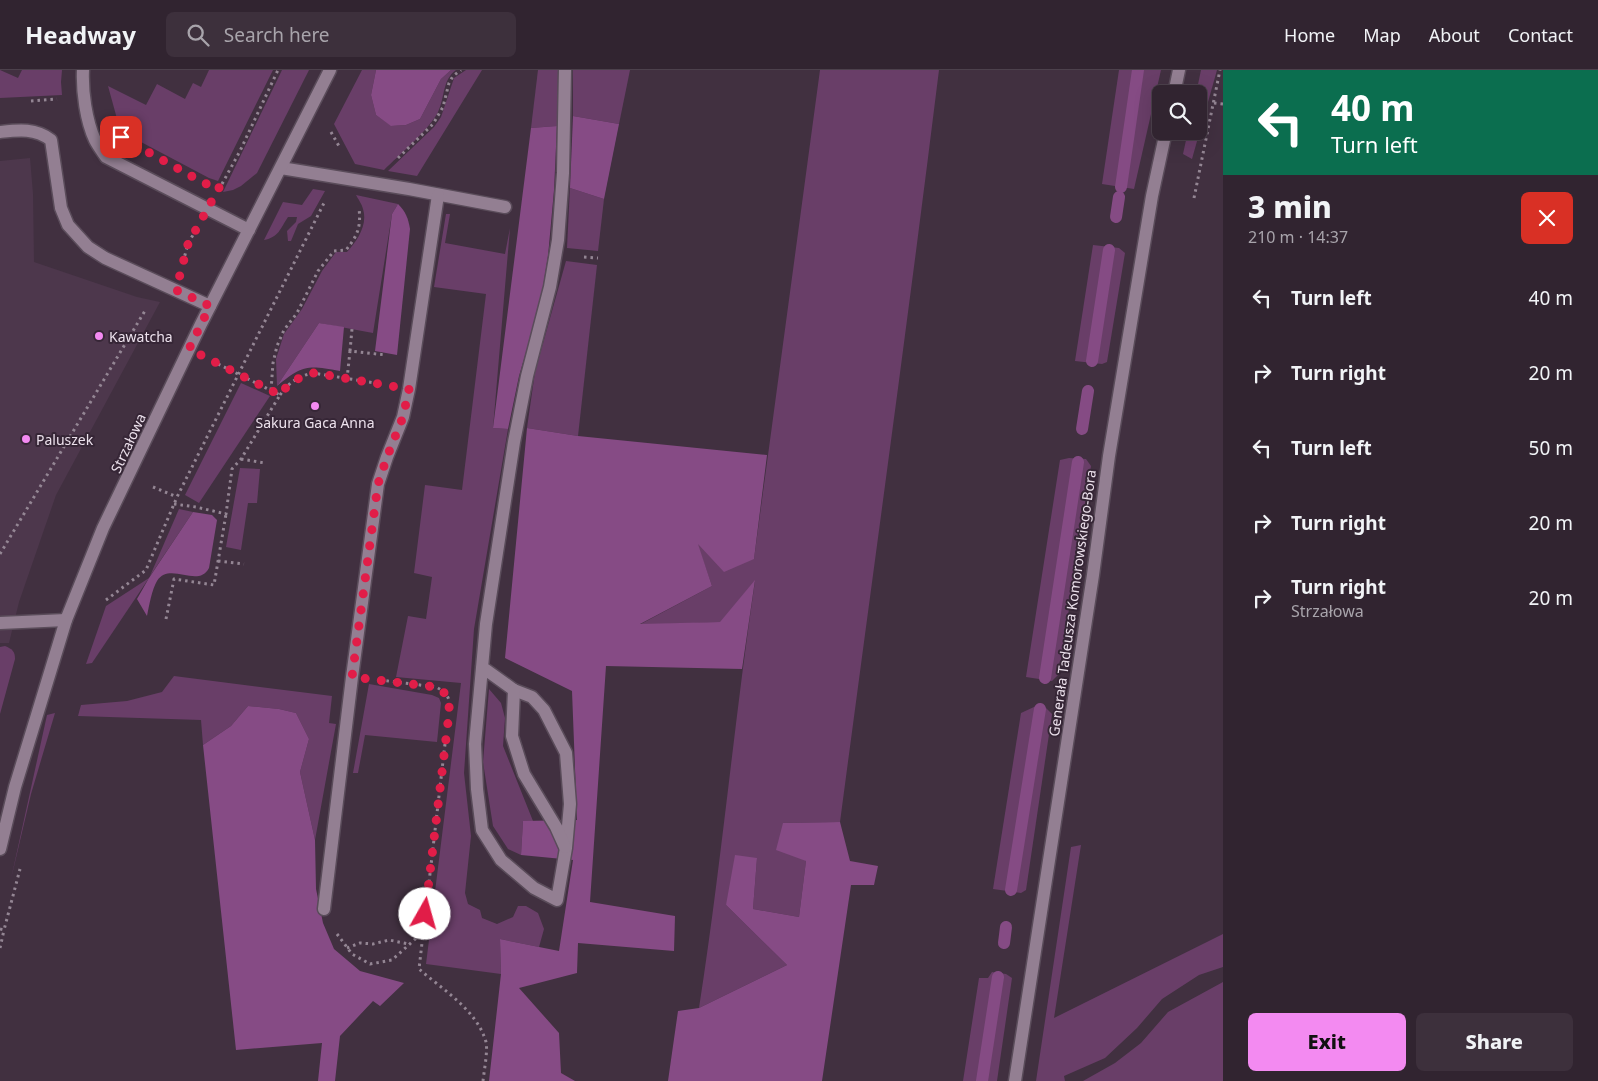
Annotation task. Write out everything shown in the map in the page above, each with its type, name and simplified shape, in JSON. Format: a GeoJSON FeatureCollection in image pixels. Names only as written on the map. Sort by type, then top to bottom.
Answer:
{"type":"FeatureCollection","features":[{"type":"Feature","properties":{"kind":"street"},"geometry":{"type":"LineString","coordinates":[[83,70],[90,129],[106,157],[249,230]]}},
{"type":"Feature","properties":{"kind":"street","name":"Strzałowa"},"geometry":{"type":"LineString","coordinates":[[0,848],[15,788],[66,620],[103,528],[210,306],[330,70]]}},
{"type":"Feature","properties":{"kind":"street"},"geometry":{"type":"LineString","coordinates":[[482,667],[514,690],[532,697],[544,710],[566,754],[570,804],[566,848],[557,900],[534,888],[501,860],[482,830],[477,789],[475,744],[482,667],[486,624],[514,442],[527,376],[550,287],[558,240],[563,173],[565,70]]}},
{"type":"Feature","properties":{"kind":"street"},"geometry":{"type":"LineString","coordinates":[[1176,85],[1179,70]]}},
{"type":"Feature","properties":{"kind":"street"},"geometry":{"type":"LineString","coordinates":[[0,132],[33,131],[43,134],[51,140],[61,208],[68,226],[88,247],[105,258],[210,306]]}},
{"type":"Feature","properties":{"kind":"street","name":"Generała Tadeusza Komorowskiego-Bora"},"geometry":{"type":"LineString","coordinates":[[1015,1081],[1093,575],[1109,456],[1152,196],[1164,140]]}},
{"type":"Feature","properties":{"kind":"street"},"geometry":{"type":"LineString","coordinates":[[281,168],[505,207]]}},
{"type":"Feature","properties":{"kind":"street"},"geometry":{"type":"LineString","coordinates":[[324,909],[378,484],[403,417],[409,389],[438,195]]}},
{"type":"Feature","properties":{"kind":"street"},"geometry":{"type":"LineString","coordinates":[[0,623],[66,620]]}},
{"type":"Feature","properties":{"kind":"street"},"geometry":{"type":"LineString","coordinates":[[514,690],[512,736],[524,774],[556,827],[566,848]]}},
{"type":"Feature","properties":{"kind":"path"},"geometry":{"type":"LineString","coordinates":[[0,554],[146,308],[176,290],[188,244],[240,152],[278,70]]}},
{"type":"Feature","properties":{"kind":"path"},"geometry":{"type":"LineString","coordinates":[[373,184],[433,124],[443,107],[449,83],[453,76],[461,70]]}},
{"type":"Feature","properties":{"kind":"path"},"geometry":{"type":"LineString","coordinates":[[1194,198],[1220,70]]}},
{"type":"Feature","properties":{"kind":"path"},"geometry":{"type":"LineString","coordinates":[[28,101],[85,97]]}},
{"type":"Feature","properties":{"kind":"path"},"geometry":{"type":"LineString","coordinates":[[1214,103],[1223,104]]}},
{"type":"Feature","properties":{"kind":"path"},"geometry":{"type":"LineString","coordinates":[[102,603],[146,570],[174,504],[238,374],[341,178],[346,159],[328,126]]}},
{"type":"Feature","properties":{"kind":"path"},"geometry":{"type":"LineString","coordinates":[[271,390],[273,363],[277,346],[284,330],[297,313],[318,271],[334,251],[346,250],[354,240],[359,229],[359,206],[341,178]]}},
{"type":"Feature","properties":{"kind":"path"},"geometry":{"type":"LineString","coordinates":[[346,379],[352,329]]}},
{"type":"Feature","properties":{"kind":"path"},"geometry":{"type":"LineString","coordinates":[[189,349],[280,395]]}},
{"type":"Feature","properties":{"kind":"path"},"geometry":{"type":"LineString","coordinates":[[350,351],[414,358]]}},
{"type":"Feature","properties":{"kind":"path"},"geometry":{"type":"LineString","coordinates":[[166,619],[174,579],[214,585],[232,469],[241,460],[280,395],[293,381],[314,373],[409,389]]}},
{"type":"Feature","properties":{"kind":"path"},"geometry":{"type":"LineString","coordinates":[[241,460],[265,463]]}},
{"type":"Feature","properties":{"kind":"path"},"geometry":{"type":"LineString","coordinates":[[174,504],[226,514]]}},
{"type":"Feature","properties":{"kind":"path"},"geometry":{"type":"LineString","coordinates":[[218,561],[244,564]]}},
{"type":"Feature","properties":{"kind":"path"},"geometry":{"type":"LineString","coordinates":[[352,677],[436,687],[443,691],[448,698],[449,707]]}},
{"type":"Feature","properties":{"kind":"path"},"geometry":{"type":"LineString","coordinates":[[445,741],[419,969],[464,1007],[474,1018],[487,1044],[482,1081]]}},
{"type":"Feature","properties":{"kind":"path"},"geometry":{"type":"LineString","coordinates":[[0,948],[2,929],[21,865]]}},
{"type":"Feature","properties":{"kind":"path"},"geometry":{"type":"LineString","coordinates":[[324,909],[339,938],[352,954],[370,964],[392,960],[422,933]]}},
{"type":"Feature","properties":{"kind":"path"},"geometry":{"type":"LineString","coordinates":[[347,948],[360,943],[373,944],[389,940],[409,944]]}},
{"type":"Feature","properties":{"kind":"shaded area"},"geometry":{"type":"Polygon","coordinates":[[[0,70],[18,78],[22,70],[62,70],[62,95],[0,98],[0,70]]]}},
{"type":"Feature","properties":{"kind":"shaded area"},"geometry":{"type":"Polygon","coordinates":[[[209,70],[273,70],[218,181],[124,133],[119,126],[108,86],[146,105],[157,84],[185,99],[193,83],[201,87],[209,70]]]}},
{"type":"Feature","properties":{"kind":"shaded area"},"geometry":{"type":"Polygon","coordinates":[[[282,70],[309,70],[257,173],[241,186],[223,192],[282,70]]]}},
{"type":"Feature","properties":{"kind":"shaded area"},"geometry":{"type":"Polygon","coordinates":[[[362,70],[376,70],[371,95],[376,115],[392,126],[406,125],[420,119],[441,79],[451,70],[456,70],[448,79],[440,107],[434,119],[384,170],[355,164],[334,124],[362,70]]]}},
{"type":"Feature","properties":{"kind":"shaded area"},"geometry":{"type":"Polygon","coordinates":[[[376,70],[451,70],[441,79],[420,119],[406,125],[391,126],[376,115],[371,95],[376,70]]]}},
{"type":"Feature","properties":{"kind":"shaded area"},"geometry":{"type":"Polygon","coordinates":[[[466,70],[482,70],[417,176],[388,171],[434,127],[441,117],[454,78],[466,70]]]}},
{"type":"Feature","properties":{"kind":"shaded area"},"geometry":{"type":"Polygon","coordinates":[[[538,70],[558,70],[557,126],[531,128],[538,70]]]}},
{"type":"Feature","properties":{"kind":"shaded area"},"geometry":{"type":"Polygon","coordinates":[[[573,70],[630,70],[619,124],[573,116],[573,70]]]}},
{"type":"Feature","properties":{"kind":"shaded area"},"geometry":{"type":"Polygon","coordinates":[[[820,70],[939,70],[840,822],[783,823],[806,861],[799,917],[753,909],[757,858],[726,905],[787,965],[699,1008],[755,581],[721,622],[639,625],[712,586],[697,543],[754,559],[820,70]]]}},
{"type":"Feature","properties":{"kind":"shaded area"},"geometry":{"type":"Polygon","coordinates":[[[1119,70],[1161,70],[1158,85],[1152,85],[1152,110],[1134,189],[1102,184],[1119,70]]]}},
{"type":"Feature","properties":{"kind":"shaded area"},"geometry":{"type":"Polygon","coordinates":[[[1201,70],[1217,70],[1207,106],[1207,85],[1198,85],[1201,70]]]}},
{"type":"Feature","properties":{"kind":"shaded area"},"geometry":{"type":"Polygon","coordinates":[[[573,116],[619,124],[604,199],[570,188],[573,116]]]}},
{"type":"Feature","properties":{"kind":"shaded area"},"geometry":{"type":"Polygon","coordinates":[[[557,126],[548,256],[540,305],[519,376],[508,429],[493,428],[531,128],[557,126]]]}},
{"type":"Feature","properties":{"kind":"shaded area"},"geometry":{"type":"Polygon","coordinates":[[[1186,140],[1197,140],[1192,159],[1183,154],[1186,140]]]}},
{"type":"Feature","properties":{"kind":"shaded area"},"geometry":{"type":"Polygon","coordinates":[[[30,158],[33,194],[34,262],[137,297],[160,302],[56,495],[19,602],[9,643],[0,643],[0,161],[30,158]]]}},
{"type":"Feature","properties":{"kind":"shaded area"},"geometry":{"type":"Polygon","coordinates":[[[570,188],[604,199],[598,251],[567,248],[570,188]]]}},
{"type":"Feature","properties":{"kind":"shaded area"},"geometry":{"type":"Polygon","coordinates":[[[313,189],[325,191],[311,216],[298,224],[291,241],[288,241],[287,231],[296,222],[297,217],[288,217],[276,235],[264,240],[283,202],[302,205],[313,189]]]}},
{"type":"Feature","properties":{"kind":"shaded area"},"geometry":{"type":"Polygon","coordinates":[[[356,195],[398,204],[392,214],[373,333],[319,323],[277,386],[276,359],[284,334],[302,309],[322,271],[336,252],[347,252],[361,232],[364,215],[362,205],[356,195]]]}},
{"type":"Feature","properties":{"kind":"shaded area"},"geometry":{"type":"Polygon","coordinates":[[[398,204],[406,215],[410,229],[397,355],[375,351],[392,214],[398,204]]]}},
{"type":"Feature","properties":{"kind":"shaded area"},"geometry":{"type":"Polygon","coordinates":[[[446,214],[450,214],[445,243],[505,254],[510,228],[493,428],[508,429],[474,629],[464,773],[471,836],[465,893],[468,904],[480,910],[482,918],[497,924],[513,917],[518,906],[526,906],[538,913],[544,929],[539,947],[500,939],[501,974],[426,964],[461,683],[396,677],[408,616],[426,619],[432,577],[414,573],[425,485],[462,490],[486,294],[434,287],[446,214]]]}},
{"type":"Feature","properties":{"kind":"shaded area"},"geometry":{"type":"Polygon","coordinates":[[[1093,245],[1119,248],[1125,253],[1107,362],[1102,364],[1075,361],[1093,245]]]}},
{"type":"Feature","properties":{"kind":"shaded area"},"geometry":{"type":"Polygon","coordinates":[[[566,261],[597,265],[578,436],[527,428],[535,372],[566,261]]]}},
{"type":"Feature","properties":{"kind":"shaded area"},"geometry":{"type":"Polygon","coordinates":[[[319,323],[344,327],[340,371],[306,368],[293,374],[277,386],[319,323]]]}},
{"type":"Feature","properties":{"kind":"shaded area"},"geometry":{"type":"Polygon","coordinates":[[[241,383],[270,396],[199,503],[185,495],[241,383]]]}},
{"type":"Feature","properties":{"kind":"shaded area"},"geometry":{"type":"Polygon","coordinates":[[[527,428],[578,436],[767,455],[754,559],[724,572],[698,544],[712,586],[640,624],[720,622],[755,580],[742,669],[606,666],[590,902],[675,916],[674,951],[578,943],[577,973],[519,988],[559,1033],[561,1073],[575,1081],[489,1081],[501,974],[500,939],[559,951],[573,860],[521,855],[523,821],[577,820],[572,691],[505,658],[527,428]]]}},
{"type":"Feature","properties":{"kind":"shaded area"},"geometry":{"type":"Polygon","coordinates":[[[1069,458],[1086,459],[1091,466],[1059,674],[1052,681],[1026,677],[1060,460],[1069,458]]]}},
{"type":"Feature","properties":{"kind":"shaded area"},"geometry":{"type":"Polygon","coordinates":[[[240,468],[260,469],[257,503],[248,503],[241,550],[226,547],[240,468]]]}},
{"type":"Feature","properties":{"kind":"shaded area"},"geometry":{"type":"Polygon","coordinates":[[[179,509],[193,512],[150,576],[179,509]]]}},
{"type":"Feature","properties":{"kind":"shaded area"},"geometry":{"type":"Polygon","coordinates":[[[193,512],[212,515],[217,520],[209,568],[204,574],[198,576],[169,573],[163,576],[157,581],[154,588],[147,616],[137,599],[193,512]]]}},
{"type":"Feature","properties":{"kind":"shaded area"},"geometry":{"type":"Polygon","coordinates":[[[149,578],[92,663],[86,664],[106,606],[149,578]]]}},
{"type":"Feature","properties":{"kind":"shaded area"},"geometry":{"type":"Polygon","coordinates":[[[5,646],[13,651],[15,659],[0,714],[0,647],[5,646]]]}},
{"type":"Feature","properties":{"kind":"shaded area"},"geometry":{"type":"Polygon","coordinates":[[[174,676],[332,696],[329,723],[336,724],[315,840],[300,772],[309,739],[296,713],[279,709],[248,706],[231,726],[203,745],[201,720],[78,716],[81,705],[127,701],[162,692],[174,676]]]}},
{"type":"Feature","properties":{"kind":"shaded area"},"geometry":{"type":"Polygon","coordinates":[[[369,684],[432,695],[439,698],[441,703],[437,742],[365,735],[358,773],[353,773],[369,684]]]}},
{"type":"Feature","properties":{"kind":"shaded area"},"geometry":{"type":"Polygon","coordinates":[[[489,689],[501,703],[505,718],[503,746],[533,821],[523,821],[521,855],[508,849],[493,826],[483,762],[489,689]]]}},
{"type":"Feature","properties":{"kind":"shaded area"},"geometry":{"type":"Polygon","coordinates":[[[248,706],[279,709],[296,713],[309,739],[300,772],[315,840],[316,889],[323,923],[334,949],[360,971],[404,983],[380,1006],[373,1001],[340,1036],[335,1081],[318,1081],[322,1043],[236,1050],[203,745],[231,726],[248,706]]]}},
{"type":"Feature","properties":{"kind":"shaded area"},"geometry":{"type":"Polygon","coordinates":[[[1034,707],[1046,708],[1052,714],[1026,890],[1021,893],[993,889],[1021,713],[1034,707]]]}},
{"type":"Feature","properties":{"kind":"shaded area"},"geometry":{"type":"Polygon","coordinates":[[[55,713],[31,794],[11,879],[47,715],[55,713]]]}},
{"type":"Feature","properties":{"kind":"shaded area"},"geometry":{"type":"Polygon","coordinates":[[[840,822],[850,861],[878,866],[874,885],[851,885],[822,1081],[668,1081],[678,1011],[699,1008],[787,965],[726,905],[735,855],[757,858],[753,909],[799,917],[806,861],[776,850],[783,823],[840,822]]]}},
{"type":"Feature","properties":{"kind":"shaded area"},"geometry":{"type":"Polygon","coordinates":[[[1081,845],[1054,1018],[1223,934],[1223,967],[1199,975],[1162,999],[1137,1028],[1105,1058],[1064,1076],[1065,1081],[1036,1081],[1071,847],[1081,845]]]}},
{"type":"Feature","properties":{"kind":"shaded area"},"geometry":{"type":"Polygon","coordinates":[[[992,972],[1006,974],[1012,978],[997,1081],[963,1081],[979,978],[988,978],[992,972]]]}},
{"type":"Feature","properties":{"kind":"shaded area"},"geometry":{"type":"Polygon","coordinates":[[[1223,982],[1223,1081],[1083,1081],[1115,1063],[1141,1043],[1168,1012],[1223,982]]]}},
{"type":"Feature","properties":{"kind":"waterway"},"geometry":{"type":"LineString","coordinates":[[1121,187],[1138,70]]}},
{"type":"Feature","properties":{"kind":"waterway"},"geometry":{"type":"LineString","coordinates":[[1116,217],[1119,197]]}},
{"type":"Feature","properties":{"kind":"waterway"},"geometry":{"type":"LineString","coordinates":[[1092,361],[1109,250]]}},
{"type":"Feature","properties":{"kind":"waterway"},"geometry":{"type":"LineString","coordinates":[[1082,429],[1088,391]]}},
{"type":"Feature","properties":{"kind":"waterway"},"geometry":{"type":"LineString","coordinates":[[1045,678],[1078,462]]}},
{"type":"Feature","properties":{"kind":"waterway"},"geometry":{"type":"LineString","coordinates":[[1011,890],[1040,709]]}},
{"type":"Feature","properties":{"kind":"waterway"},"geometry":{"type":"LineString","coordinates":[[1004,943],[1006,927]]}},
{"type":"Feature","properties":{"kind":"waterway"},"geometry":{"type":"LineString","coordinates":[[982,1081],[998,977]]}},
{"type":"Feature","properties":{"kind":"place","name":"Kawatcha"},"geometry":{"type":"Point","coordinates":[99,336]}},
{"type":"Feature","properties":{"kind":"place","name":"Sakura Gaca Anna"},"geometry":{"type":"Point","coordinates":[315,406]}},
{"type":"Feature","properties":{"kind":"place","name":"Paluszek"},"geometry":{"type":"Point","coordinates":[26,439]}},
{"type":"Feature","properties":{"kind":"route"},"geometry":{"type":"LineString","coordinates":[[121,137],[204,183],[220,186],[188,244],[176,290],[210,306],[189,349],[280,395],[293,381],[314,373],[409,389],[403,417],[378,484],[352,677],[436,687],[443,691],[448,698],[448,722],[425,914]]}}]}
